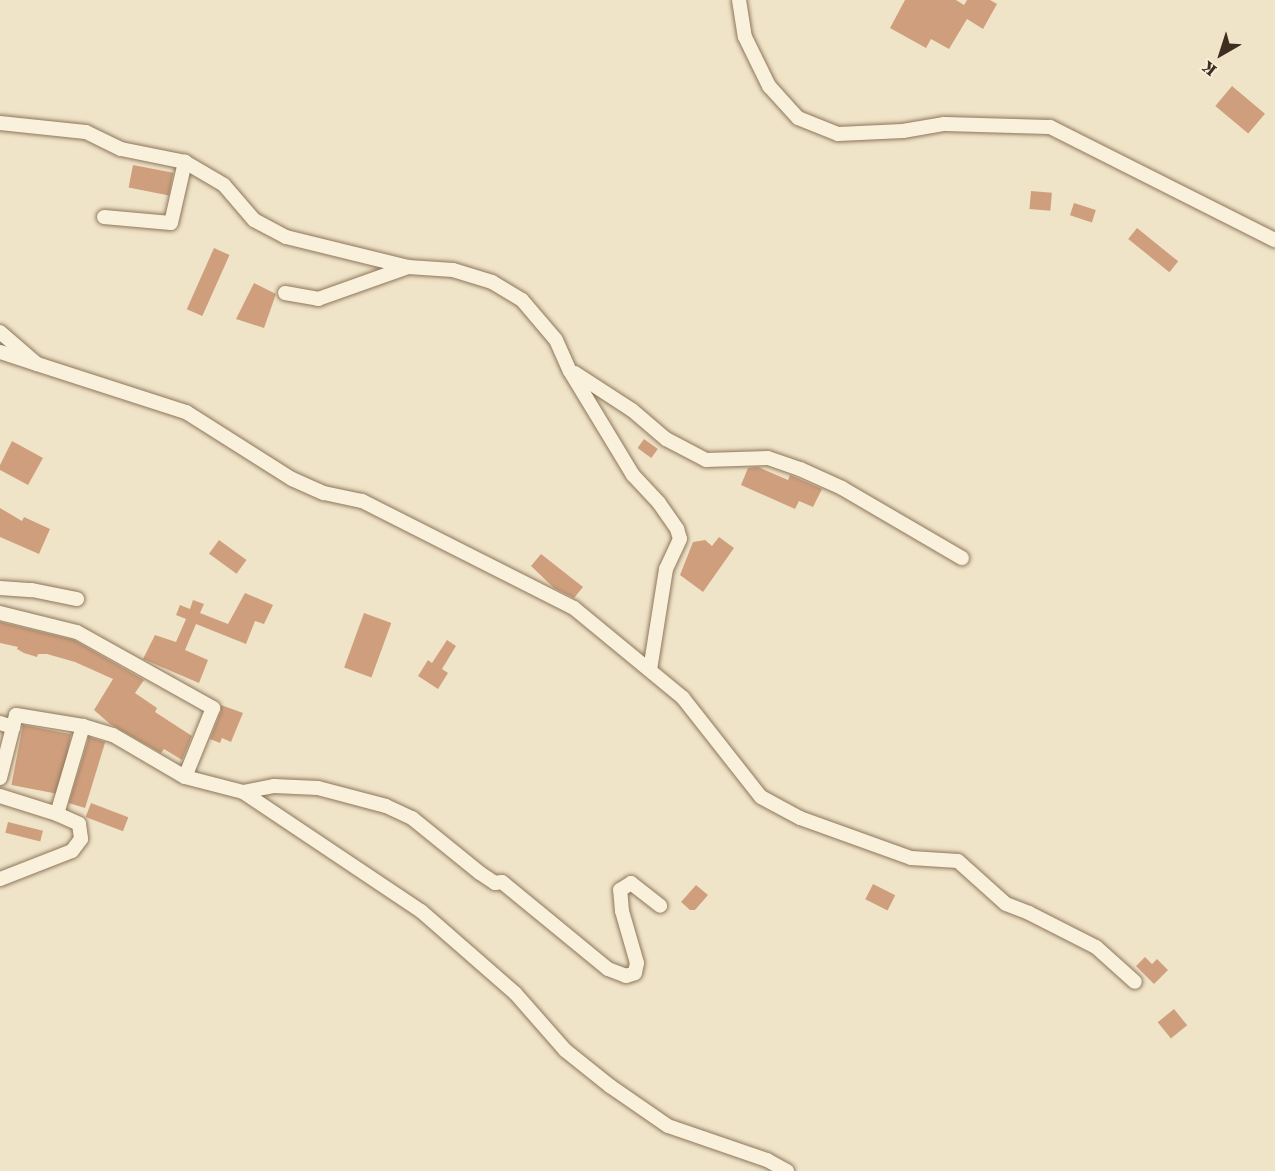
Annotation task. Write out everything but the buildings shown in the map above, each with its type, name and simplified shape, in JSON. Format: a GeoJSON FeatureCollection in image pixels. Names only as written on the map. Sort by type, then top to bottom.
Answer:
{"type":"FeatureCollection","features":[{"type":"Feature","properties":{"kind":"street"},"geometry":{"type":"LineString","coordinates":[[739,0],[745,37],[769,86],[798,118],[838,134],[903,131],[944,124],[1050,127],[1275,240]]}},
{"type":"Feature","properties":{"kind":"street"},"geometry":{"type":"LineString","coordinates":[[0,123],[86,132],[121,148],[185,162],[224,186],[254,220],[286,237],[408,267],[453,270],[492,282],[522,300],[556,340],[570,371],[633,476],[659,503],[677,530],[680,539],[666,569],[650,670]]}},
{"type":"Feature","properties":{"kind":"street"},"geometry":{"type":"LineString","coordinates":[[104,217],[171,223],[185,162]]}},
{"type":"Feature","properties":{"kind":"street"},"geometry":{"type":"LineString","coordinates":[[285,293],[318,299],[408,267]]}},
{"type":"Feature","properties":{"kind":"street"},"geometry":{"type":"LineString","coordinates":[[0,332],[37,364]]}},
{"type":"Feature","properties":{"kind":"street"},"geometry":{"type":"LineString","coordinates":[[0,352],[186,412],[292,479],[324,493],[362,501],[574,608],[684,698],[761,797],[800,818],[911,858],[958,861],[1006,904],[1096,947],[1135,982]]}},
{"type":"Feature","properties":{"kind":"street"},"geometry":{"type":"LineString","coordinates":[[570,371],[632,410],[666,439],[706,460],[768,458],[800,469],[842,488],[962,558]]}},
{"type":"Feature","properties":{"kind":"street"},"geometry":{"type":"LineString","coordinates":[[0,588],[32,590],[77,599]]}},
{"type":"Feature","properties":{"kind":"street"},"geometry":{"type":"LineString","coordinates":[[0,613],[76,632],[213,708],[185,777]]}},
{"type":"Feature","properties":{"kind":"street"},"geometry":{"type":"LineString","coordinates":[[0,778],[6,725],[15,715],[83,726],[113,735],[185,777],[243,792],[421,911],[515,993],[566,1050],[610,1086],[668,1126],[767,1160],[787,1171]]}},
{"type":"Feature","properties":{"kind":"street"},"geometry":{"type":"LineString","coordinates":[[57,814],[83,726]]}},
{"type":"Feature","properties":{"kind":"street"},"geometry":{"type":"LineString","coordinates":[[243,792],[274,786],[318,788],[386,806],[403,814],[436,836],[480,873],[495,883],[501,882],[608,969],[626,976],[635,973],[637,963],[622,911],[620,890],[631,883],[660,906]]}},
{"type":"Feature","properties":{"kind":"street"},"geometry":{"type":"LineString","coordinates":[[0,796],[57,814],[78,824],[81,839],[72,851],[0,879]]}}]}
